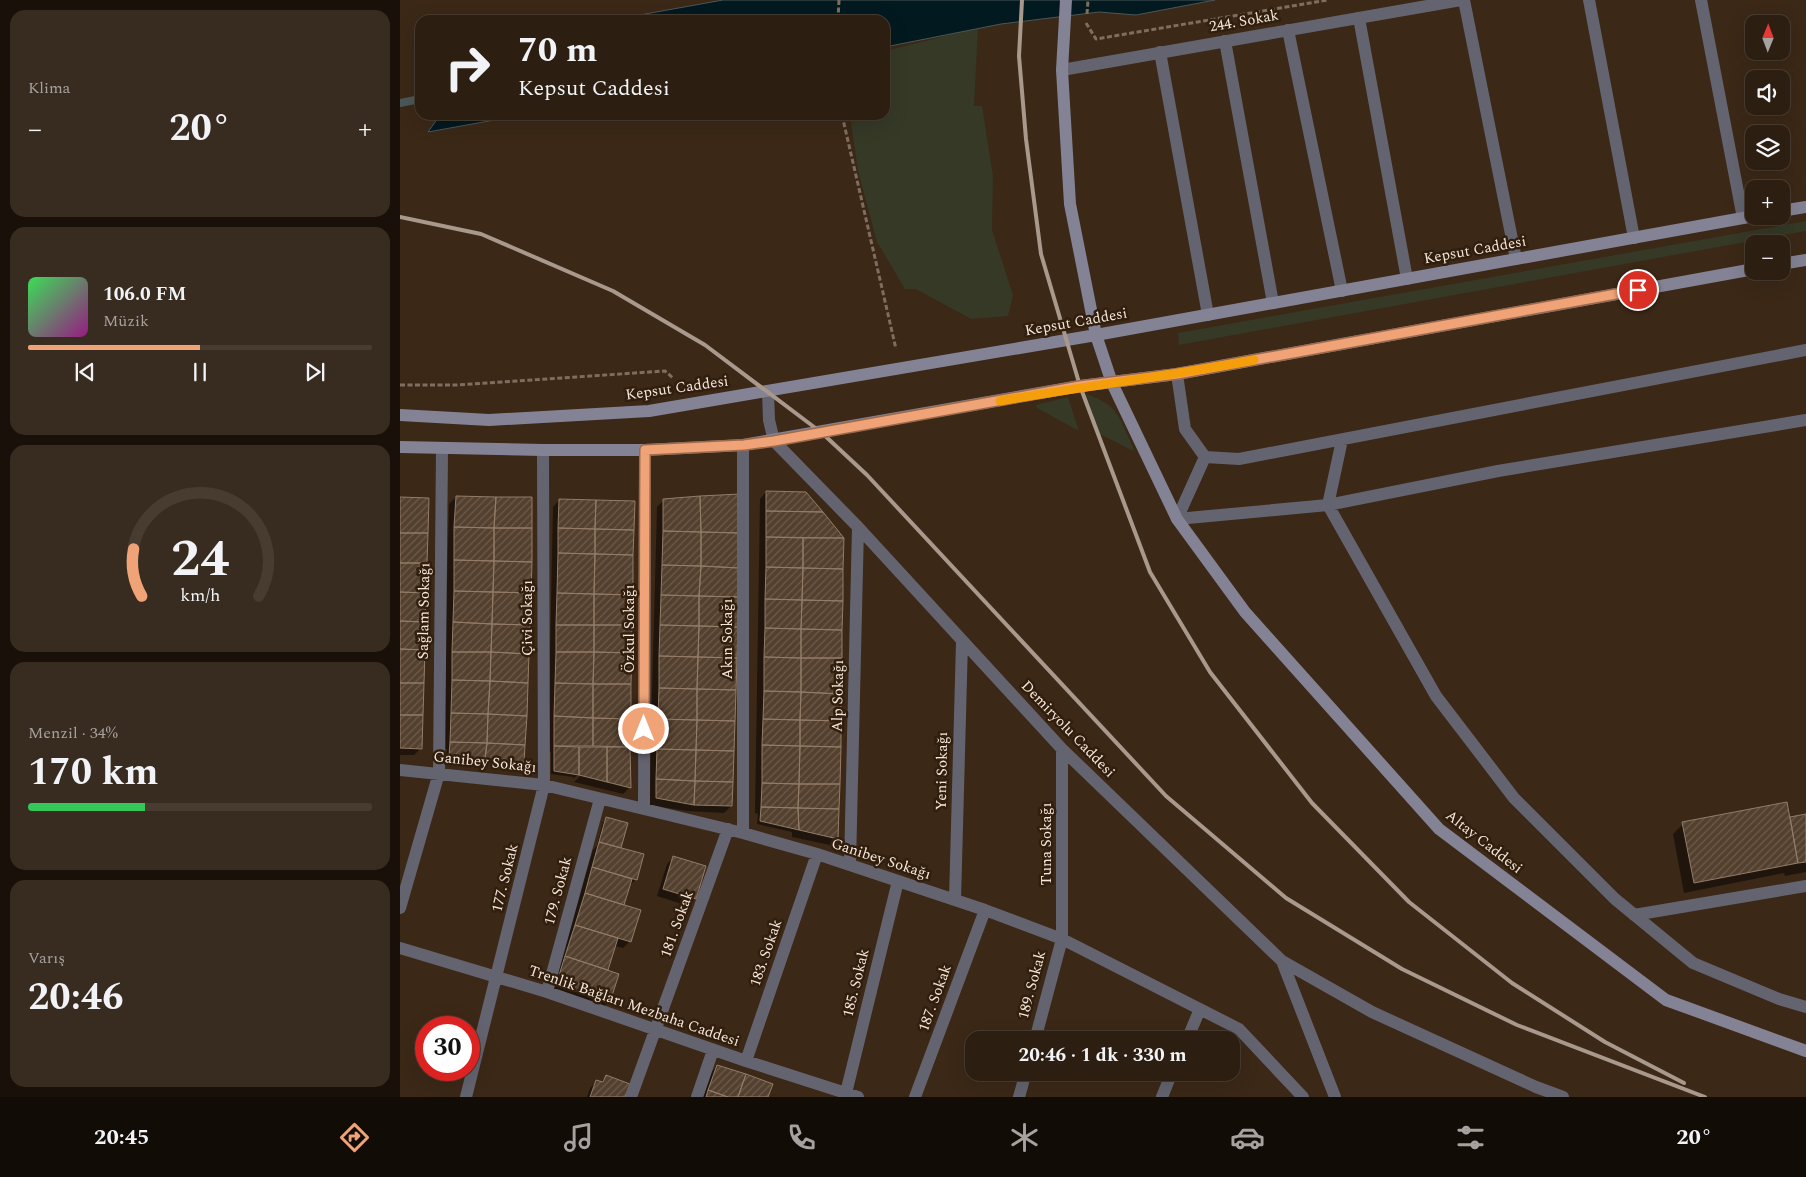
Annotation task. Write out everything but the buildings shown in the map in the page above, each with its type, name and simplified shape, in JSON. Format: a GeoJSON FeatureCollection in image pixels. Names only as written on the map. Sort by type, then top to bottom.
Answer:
{"type":"FeatureCollection","features":[{"type":"Feature","properties":{"kind":"main road","name":"Altay Caddesi"},"geometry":{"type":"LineString","coordinates":[[1066,3],[1062,70],[1070,204],[1096,335],[1112,383],[1177,518],[1246,612],[1439,829],[1666,1000],[1806,1051]]}},
{"type":"Feature","properties":{"kind":"main road"},"geometry":{"type":"LineString","coordinates":[[1790,210],[1806,207]]}},
{"type":"Feature","properties":{"kind":"main road","name":"Kepsut Caddesi"},"geometry":{"type":"LineString","coordinates":[[400,415],[489,420],[639,411],[901,369],[1096,335],[1745,218]]}},
{"type":"Feature","properties":{"kind":"main road"},"geometry":{"type":"LineString","coordinates":[[1790,263],[1806,260]]}},
{"type":"Feature","properties":{"kind":"main road"},"geometry":{"type":"LineString","coordinates":[[400,448],[442,450],[645,450],[744,445],[1080,386],[1177,374],[1745,271]]}},
{"type":"Feature","properties":{"kind":"street","name":"244. Sokak"},"geometry":{"type":"LineString","coordinates":[[1062,70],[1463,0]]}},
{"type":"Feature","properties":{"kind":"street"},"geometry":{"type":"LineString","coordinates":[[1463,0],[1516,259]]}},
{"type":"Feature","properties":{"kind":"street"},"geometry":{"type":"LineString","coordinates":[[1589,0],[1634,238]]}},
{"type":"Feature","properties":{"kind":"street"},"geometry":{"type":"LineString","coordinates":[[1701,0],[1745,203]]}},
{"type":"Feature","properties":{"kind":"street"},"geometry":{"type":"LineString","coordinates":[[1359,18],[1407,279]]}},
{"type":"Feature","properties":{"kind":"street"},"geometry":{"type":"LineString","coordinates":[[1288,30],[1342,291]]}},
{"type":"Feature","properties":{"kind":"street"},"geometry":{"type":"LineString","coordinates":[[1225,41],[1273,303]]}},
{"type":"Feature","properties":{"kind":"street"},"geometry":{"type":"LineString","coordinates":[[1160,52],[1208,315]]}},
{"type":"Feature","properties":{"kind":"street"},"geometry":{"type":"LineString","coordinates":[[1205,457],[1239,459],[1806,350]]}},
{"type":"Feature","properties":{"kind":"street"},"geometry":{"type":"LineString","coordinates":[[1177,374],[1185,429],[1205,457]]}},
{"type":"Feature","properties":{"kind":"street"},"geometry":{"type":"LineString","coordinates":[[768,391],[769,420],[774,441]]}},
{"type":"Feature","properties":{"kind":"street"},"geometry":{"type":"LineString","coordinates":[[1205,457],[1177,518],[1328,505],[1498,470],[1806,420]]}},
{"type":"Feature","properties":{"kind":"street"},"geometry":{"type":"LineString","coordinates":[[1342,440],[1328,505],[1436,696],[1514,798],[1615,899],[1693,963],[1779,999],[1806,1007]]}},
{"type":"Feature","properties":{"kind":"street","name":"Demiryolu Caddesi"},"geometry":{"type":"LineString","coordinates":[[774,441],[858,527],[1062,749],[1282,961],[1334,1097]]}},
{"type":"Feature","properties":{"kind":"street","name":"Akın Sokağı"},"geometry":{"type":"LineString","coordinates":[[743,833],[744,445]]}},
{"type":"Feature","properties":{"kind":"street","name":"Sağlam Sokağı"},"geometry":{"type":"LineString","coordinates":[[400,908],[439,773],[442,450]]}},
{"type":"Feature","properties":{"kind":"street","name":"Çivi Sokağı"},"geometry":{"type":"LineString","coordinates":[[543,450],[544,785]]}},
{"type":"Feature","properties":{"kind":"street","name":"Özkul Sokağı"},"geometry":{"type":"LineString","coordinates":[[644,809],[645,450]]}},
{"type":"Feature","properties":{"kind":"street","name":"Alp Sokağı"},"geometry":{"type":"LineString","coordinates":[[850,865],[858,527]]}},
{"type":"Feature","properties":{"kind":"street","name":"Yeni Sokağı"},"geometry":{"type":"LineString","coordinates":[[955,900],[962,642]]}},
{"type":"Feature","properties":{"kind":"street","name":"Tuna Sokağı"},"geometry":{"type":"LineString","coordinates":[[1062,749],[1062,939]]}},
{"type":"Feature","properties":{"kind":"street","name":"Ganibey Sokağı"},"geometry":{"type":"LineString","coordinates":[[400,770],[544,785],[728,829],[817,854],[985,910],[1062,939],[1240,1030],[1302,1097]]}},
{"type":"Feature","properties":{"kind":"street","name":"177. Sokak"},"geometry":{"type":"LineString","coordinates":[[466,1097],[544,785]]}},
{"type":"Feature","properties":{"kind":"street","name":"179. Sokak"},"geometry":{"type":"LineString","coordinates":[[547,992],[600,799]]}},
{"type":"Feature","properties":{"kind":"street","name":"181. Sokak"},"geometry":{"type":"LineString","coordinates":[[631,1097],[728,829]]}},
{"type":"Feature","properties":{"kind":"street","name":"183. Sokak"},"geometry":{"type":"LineString","coordinates":[[746,1061],[817,854]]}},
{"type":"Feature","properties":{"kind":"street","name":"185. Sokak"},"geometry":{"type":"LineString","coordinates":[[852,1095],[898,881]]}},
{"type":"Feature","properties":{"kind":"street"},"geometry":{"type":"LineString","coordinates":[[1634,915],[1806,886]]}},
{"type":"Feature","properties":{"kind":"street","name":"187. Sokak"},"geometry":{"type":"LineString","coordinates":[[915,1097],[985,910]]}},
{"type":"Feature","properties":{"kind":"street","name":"189. Sokak"},"geometry":{"type":"LineString","coordinates":[[1037,1031],[1062,939]]}},
{"type":"Feature","properties":{"kind":"street","name":"Trenlik Bağları Mezbaha Caddesi"},"geometry":{"type":"LineString","coordinates":[[400,948],[547,992],[713,1050],[852,1095]]}},
{"type":"Feature","properties":{"kind":"street"},"geometry":{"type":"LineString","coordinates":[[1282,961],[1372,1012],[1536,1087],[1563,1097]]}},
{"type":"Feature","properties":{"kind":"street"},"geometry":{"type":"LineString","coordinates":[[1191,1031],[1200,1009]]}},
{"type":"Feature","properties":{"kind":"street"},"geometry":{"type":"LineString","coordinates":[[697,1097],[713,1050]]}},
{"type":"Feature","properties":{"kind":"street"},"geometry":{"type":"LineString","coordinates":[[1019,1097],[1023,1081]]}},
{"type":"Feature","properties":{"kind":"street"},"geometry":{"type":"LineString","coordinates":[[1162,1097],[1168,1081]]}},
{"type":"Feature","properties":{"kind":"path"},"geometry":{"type":"LineString","coordinates":[[838,15],[839,0]]}},
{"type":"Feature","properties":{"kind":"path"},"geometry":{"type":"LineString","coordinates":[[1088,0],[1086,25],[1096,39],[1328,0]]}},
{"type":"Feature","properties":{"kind":"path"},"geometry":{"type":"LineString","coordinates":[[843,120],[901,369]]}},
{"type":"Feature","properties":{"kind":"path"},"geometry":{"type":"LineString","coordinates":[[400,385],[456,385],[665,371],[673,378]]}},
{"type":"Feature","properties":{"kind":"green space"},"geometry":{"type":"Polygon","coordinates":[[[978,28],[974,106],[982,106],[993,176],[992,230],[1013,295],[1008,316],[971,319],[916,289],[905,289],[877,242],[858,171],[851,120],[890,120],[890,50],[978,28]]]}},
{"type":"Feature","properties":{"kind":"green space"},"geometry":{"type":"Polygon","coordinates":[[[1806,221],[1806,231],[1784,235],[1745,235],[1745,242],[1179,345],[1178,333],[1806,221]]]}},
{"type":"Feature","properties":{"kind":"green space"},"geometry":{"type":"Polygon","coordinates":[[[1086,394],[1106,403],[1117,413],[1133,447],[1133,451],[1100,434],[1086,394]]]}},
{"type":"Feature","properties":{"kind":"green space"},"geometry":{"type":"Polygon","coordinates":[[[1068,397],[1079,431],[1037,408],[1036,405],[1068,397]]]}},
{"type":"Feature","properties":{"kind":"water"},"geometry":{"type":"Polygon","coordinates":[[[723,0],[1215,0],[1136,15],[1099,12],[1001,24],[890,46],[890,15],[640,15],[723,0]]]}},
{"type":"Feature","properties":{"kind":"water"},"geometry":{"type":"Polygon","coordinates":[[[436,120],[494,120],[428,132],[436,120]]]}},
{"type":"Feature","properties":{"kind":"waterway"},"geometry":{"type":"LineString","coordinates":[[400,103],[415,100]]}},
{"type":"Feature","properties":{"kind":"railway"},"geometry":{"type":"LineString","coordinates":[[1022,0],[1019,56],[1026,139],[1041,254],[1080,386],[1150,572],[1210,672],[1312,803],[1409,902],[1512,983],[1605,1042],[1684,1083]]}},
{"type":"Feature","properties":{"kind":"railway"},"geometry":{"type":"LineString","coordinates":[[400,217],[481,234],[613,291],[705,345],[822,433],[867,475],[1166,796],[1286,898],[1402,969],[1517,1025],[1705,1097]]}},
{"type":"Feature","properties":{"kind":"slow traffic"},"geometry":{"type":"LineString","coordinates":[[1000,401],[1080,386],[1177,374],[1254,360]]}},
{"type":"Feature","properties":{"kind":"route"},"geometry":{"type":"LineString","coordinates":[[644,729],[645,450],[744,445],[774,441],[1080,386],[1177,374],[1638,290]]}}]}
